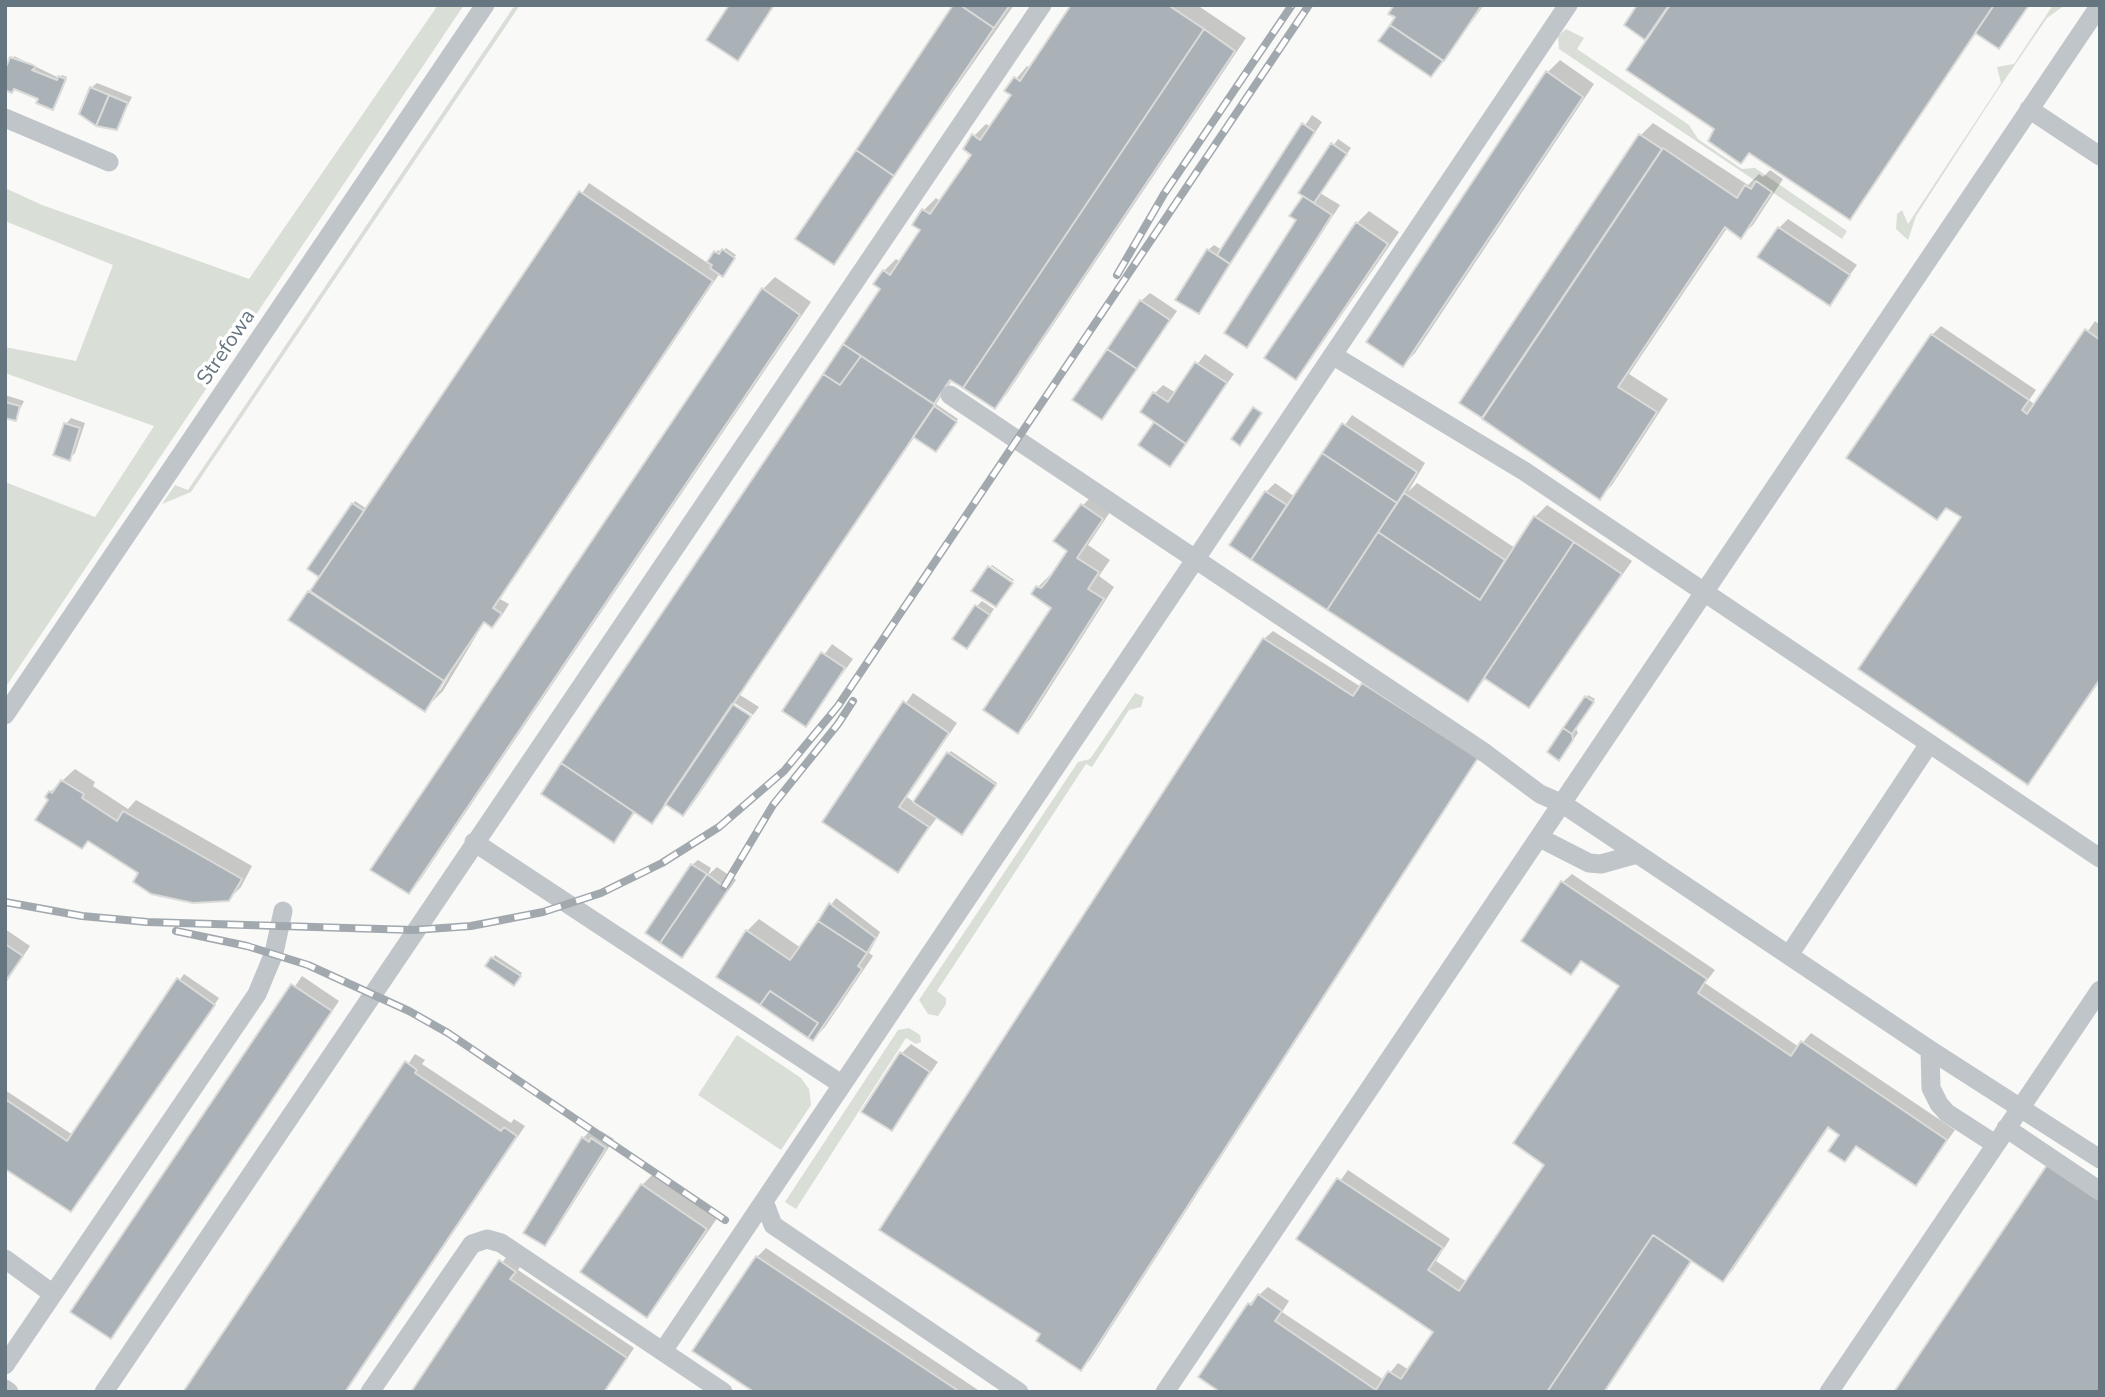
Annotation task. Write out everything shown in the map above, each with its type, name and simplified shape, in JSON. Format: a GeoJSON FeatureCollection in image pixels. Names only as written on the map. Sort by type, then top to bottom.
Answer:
{"type":"FeatureCollection","features":[{"type":"Feature","properties":{"kind":"street","name":"Strefowa"},"geometry":{"type":"LineString","coordinates":[[5,715],[485,5]]}},
{"type":"Feature","properties":{"kind":"street"},"geometry":{"type":"LineString","coordinates":[[104,1392],[1042,5]]}},
{"type":"Feature","properties":{"kind":"street"},"geometry":{"type":"LineString","coordinates":[[663,1351],[1334,356],[1433,202],[1568,5]]}},
{"type":"Feature","properties":{"kind":"street"},"geometry":{"type":"LineString","coordinates":[[1165,1392],[2099,5]]}},
{"type":"Feature","properties":{"kind":"street"},"geometry":{"type":"LineString","coordinates":[[2029,109],[2100,156]]}},
{"type":"Feature","properties":{"kind":"street"},"geometry":{"type":"LineString","coordinates":[[5,118],[110,162]]}},
{"type":"Feature","properties":{"kind":"street"},"geometry":{"type":"LineString","coordinates":[[1334,356],[1524,471],[2100,858]]}},
{"type":"Feature","properties":{"kind":"street"},"geometry":{"type":"LineString","coordinates":[[950,395],[1485,753],[1540,794],[1563,804],[2006,1100],[2022,1106],[2100,1159]]}},
{"type":"Feature","properties":{"kind":"street"},"geometry":{"type":"LineString","coordinates":[[1789,956],[1929,744]]}},
{"type":"Feature","properties":{"kind":"street"},"geometry":{"type":"LineString","coordinates":[[1540,838],[1589,863],[1601,864],[1637,854]]}},
{"type":"Feature","properties":{"kind":"street"},"geometry":{"type":"LineString","coordinates":[[474,842],[841,1084]]}},
{"type":"Feature","properties":{"kind":"street"},"geometry":{"type":"LineString","coordinates":[[5,1365],[257,994],[274,953],[283,911]]}},
{"type":"Feature","properties":{"kind":"street"},"geometry":{"type":"LineString","coordinates":[[1829,1392],[2100,990]]}},
{"type":"Feature","properties":{"kind":"street"},"geometry":{"type":"LineString","coordinates":[[1930,1049],[1931,1088],[1947,1113],[2000,1136],[2100,1191]]}},
{"type":"Feature","properties":{"kind":"street"},"geometry":{"type":"LineString","coordinates":[[764,1200],[773,1225],[1019,1392]]}},
{"type":"Feature","properties":{"kind":"street"},"geometry":{"type":"LineString","coordinates":[[370,1392],[472,1244],[487,1239],[501,1242],[723,1392]]}},
{"type":"Feature","properties":{"kind":"street"},"geometry":{"type":"LineString","coordinates":[[5,1259],[53,1294]]}},
{"type":"Feature","properties":{"kind":"shaded area"},"geometry":{"type":"Polygon","coordinates":[[[438,5],[464,5],[5,688],[5,482],[95,517],[154,426],[5,373],[5,347],[76,361],[113,265],[5,221],[5,188],[42,205],[249,279],[438,5]]]}},
{"type":"Feature","properties":{"kind":"shaded area"},"geometry":{"type":"Polygon","coordinates":[[[515,5],[520,5],[191,492],[162,504],[175,485],[188,490],[515,5]]]}},
{"type":"Feature","properties":{"kind":"shaded area"},"geometry":{"type":"Polygon","coordinates":[[[2053,5],[2065,5],[2047,18],[1993,97],[1916,216],[1908,240],[1896,229],[1897,214],[1902,210],[1908,224],[2001,83],[1997,67],[2014,64],[2053,5]]]}},
{"type":"Feature","properties":{"kind":"shaded area"},"geometry":{"type":"Polygon","coordinates":[[[1566,29],[1584,38],[1577,49],[1689,125],[1698,139],[1742,169],[1755,168],[1847,231],[1842,239],[1559,49],[1558,36],[1566,29]]]}},
{"type":"Feature","properties":{"kind":"shaded area"},"geometry":{"type":"Polygon","coordinates":[[[1135,693],[1144,697],[1141,707],[1129,710],[1092,767],[1086,764],[937,991],[946,998],[946,1004],[938,1016],[928,1014],[919,1000],[1078,762],[1090,759],[1135,693]]]}},
{"type":"Feature","properties":{"kind":"shaded area"},"geometry":{"type":"Polygon","coordinates":[[[909,1028],[920,1035],[921,1042],[916,1044],[906,1038],[796,1209],[785,1202],[898,1030],[909,1028]]]}},
{"type":"Feature","properties":{"kind":"shaded area"},"geometry":{"type":"Polygon","coordinates":[[[737,1035],[801,1078],[809,1089],[811,1105],[781,1150],[698,1095],[737,1035]]]}},
{"type":"Feature","properties":{"kind":"building"},"geometry":{"type":"Polygon","coordinates":[[[729,5],[774,5],[738,61],[706,40],[729,5]]]}},
{"type":"Feature","properties":{"kind":"building"},"geometry":{"type":"Polygon","coordinates":[[[953,5],[960,5],[994,28],[894,176],[856,150],[953,5]]]}},
{"type":"Feature","properties":{"kind":"building"},"geometry":{"type":"Polygon","coordinates":[[[960,5],[1010,5],[994,28],[960,5]]]}},
{"type":"Feature","properties":{"kind":"building"},"geometry":{"type":"Polygon","coordinates":[[[1071,5],[1168,5],[1204,29],[963,388],[950,380],[934,404],[843,344],[880,289],[873,284],[883,270],[890,275],[920,230],[912,225],[922,209],[930,214],[971,155],[963,149],[972,134],[980,140],[1011,95],[1004,91],[1014,77],[1020,81],[1071,5]]]}},
{"type":"Feature","properties":{"kind":"building"},"geometry":{"type":"Polygon","coordinates":[[[1394,5],[1482,5],[1444,61],[1390,25],[1395,17],[1388,14],[1394,5]]]}},
{"type":"Feature","properties":{"kind":"building"},"geometry":{"type":"Polygon","coordinates":[[[1637,5],[1669,5],[1645,40],[1624,25],[1637,5]]]}},
{"type":"Feature","properties":{"kind":"building"},"geometry":{"type":"Polygon","coordinates":[[[1670,5],[1994,5],[1850,220],[1749,153],[1741,164],[1708,141],[1714,129],[1626,70],[1670,5]]]}},
{"type":"Feature","properties":{"kind":"building"},"geometry":{"type":"Polygon","coordinates":[[[1994,5],[2029,5],[1999,49],[1975,33],[1994,5]]]}},
{"type":"Feature","properties":{"kind":"building"},"geometry":{"type":"Polygon","coordinates":[[[1390,25],[1443,61],[1431,77],[1378,41],[1390,25]]]}},
{"type":"Feature","properties":{"kind":"building"},"geometry":{"type":"Polygon","coordinates":[[[1204,29],[1235,51],[995,409],[963,388],[1204,29]]]}},
{"type":"Feature","properties":{"kind":"building"},"geometry":{"type":"Polygon","coordinates":[[[10,57],[33,65],[36,67],[32,70],[57,80],[58,76],[66,79],[53,110],[36,103],[38,99],[14,89],[12,93],[5,90],[5,69],[10,57]]]}},
{"type":"Feature","properties":{"kind":"building"},"geometry":{"type":"Polygon","coordinates":[[[1546,71],[1583,97],[1403,367],[1366,342],[1546,71]]]}},
{"type":"Feature","properties":{"kind":"building"},"geometry":{"type":"Polygon","coordinates":[[[90,87],[109,95],[96,126],[79,114],[90,87]]]}},
{"type":"Feature","properties":{"kind":"building"},"geometry":{"type":"Polygon","coordinates":[[[109,95],[128,103],[117,130],[96,126],[109,95]]]}},
{"type":"Feature","properties":{"kind":"building"},"geometry":{"type":"Polygon","coordinates":[[[1302,123],[1315,132],[1230,264],[1217,255],[1302,123]]]}},
{"type":"Feature","properties":{"kind":"building"},"geometry":{"type":"Polygon","coordinates":[[[1639,134],[1662,149],[1482,418],[1459,403],[1639,134]]]}},
{"type":"Feature","properties":{"kind":"building"},"geometry":{"type":"Polygon","coordinates":[[[1331,143],[1347,154],[1314,203],[1298,193],[1331,143]]]}},
{"type":"Feature","properties":{"kind":"building"},"geometry":{"type":"Polygon","coordinates":[[[1663,148],[1737,198],[1745,185],[1751,189],[1756,181],[1772,192],[1741,239],[1725,227],[1618,387],[1657,412],[1600,500],[1482,419],[1663,148]]]}},
{"type":"Feature","properties":{"kind":"building"},"geometry":{"type":"Polygon","coordinates":[[[856,150],[894,176],[834,265],[795,239],[856,150]]]}},
{"type":"Feature","properties":{"kind":"building"},"geometry":{"type":"Polygon","coordinates":[[[579,191],[713,281],[493,608],[502,614],[492,628],[484,622],[444,681],[310,591],[579,191]]]}},
{"type":"Feature","properties":{"kind":"building"},"geometry":{"type":"Polygon","coordinates":[[[1303,196],[1332,215],[1247,348],[1224,333],[1296,220],[1289,216],[1303,196]]]}},
{"type":"Feature","properties":{"kind":"building"},"geometry":{"type":"Polygon","coordinates":[[[1356,222],[1388,244],[1296,380],[1264,358],[1356,222]]]}},
{"type":"Feature","properties":{"kind":"building"},"geometry":{"type":"Polygon","coordinates":[[[1778,227],[1850,275],[1830,306],[1757,257],[1778,227]]]}},
{"type":"Feature","properties":{"kind":"building"},"geometry":{"type":"Polygon","coordinates":[[[722,249],[735,258],[723,277],[710,268],[712,265],[707,262],[714,251],[719,254],[722,249]]]}},
{"type":"Feature","properties":{"kind":"building"},"geometry":{"type":"Polygon","coordinates":[[[1207,249],[1230,264],[1199,314],[1175,300],[1207,249]]]}},
{"type":"Feature","properties":{"kind":"building"},"geometry":{"type":"Polygon","coordinates":[[[762,288],[800,315],[409,894],[370,870],[762,288]]]}},
{"type":"Feature","properties":{"kind":"building"},"geometry":{"type":"Polygon","coordinates":[[[1140,300],[1170,320],[1137,369],[1107,349],[1140,300]]]}},
{"type":"Feature","properties":{"kind":"building"},"geometry":{"type":"Polygon","coordinates":[[[2085,329],[2100,340],[2100,679],[2028,785],[1858,669],[1961,517],[1946,508],[1937,520],[1846,458],[1931,334],[2029,400],[2022,410],[2027,414],[2085,329]]]}},
{"type":"Feature","properties":{"kind":"building"},"geometry":{"type":"Polygon","coordinates":[[[843,344],[861,356],[840,385],[823,374],[843,344]]]}},
{"type":"Feature","properties":{"kind":"building"},"geometry":{"type":"Polygon","coordinates":[[[1107,349],[1137,369],[1102,420],[1072,400],[1107,349]]]}},
{"type":"Feature","properties":{"kind":"building"},"geometry":{"type":"Polygon","coordinates":[[[861,356],[935,405],[652,824],[561,763],[823,374],[840,385],[861,356]]]}},
{"type":"Feature","properties":{"kind":"building"},"geometry":{"type":"Polygon","coordinates":[[[1195,362],[1227,383],[1186,444],[1140,412],[1153,392],[1168,402],[1195,362]]]}},
{"type":"Feature","properties":{"kind":"building"},"geometry":{"type":"Polygon","coordinates":[[[5,402],[20,406],[16,421],[5,418],[5,402]]]}},
{"type":"Feature","properties":{"kind":"building"},"geometry":{"type":"Polygon","coordinates":[[[934,406],[957,422],[936,452],[913,437],[934,406]]]}},
{"type":"Feature","properties":{"kind":"building"},"geometry":{"type":"Polygon","coordinates":[[[1253,407],[1262,413],[1240,446],[1231,439],[1253,407]]]}},
{"type":"Feature","properties":{"kind":"building"},"geometry":{"type":"Polygon","coordinates":[[[1154,422],[1186,444],[1170,467],[1138,445],[1154,422]]]}},
{"type":"Feature","properties":{"kind":"building"},"geometry":{"type":"Polygon","coordinates":[[[64,423],[80,428],[70,461],[53,455],[64,423]]]}},
{"type":"Feature","properties":{"kind":"building"},"geometry":{"type":"Polygon","coordinates":[[[1342,423],[1417,472],[1397,503],[1322,453],[1342,423]]]}},
{"type":"Feature","properties":{"kind":"building"},"geometry":{"type":"Polygon","coordinates":[[[1322,453],[1397,503],[1327,610],[1251,560],[1322,453]]]}},
{"type":"Feature","properties":{"kind":"building"},"geometry":{"type":"Polygon","coordinates":[[[1265,491],[1287,505],[1251,560],[1229,545],[1265,491]]]}},
{"type":"Feature","properties":{"kind":"building"},"geometry":{"type":"Polygon","coordinates":[[[1404,493],[1505,560],[1480,600],[1378,532],[1404,493]]]}},
{"type":"Feature","properties":{"kind":"building"},"geometry":{"type":"Polygon","coordinates":[[[352,503],[364,511],[319,577],[307,569],[352,503]]]}},
{"type":"Feature","properties":{"kind":"building"},"geometry":{"type":"Polygon","coordinates":[[[1081,504],[1103,519],[1077,558],[1099,572],[1088,589],[1104,599],[1018,734],[983,710],[1051,608],[1031,594],[1036,586],[1041,588],[1047,581],[1067,551],[1053,541],[1081,504]]]}},
{"type":"Feature","properties":{"kind":"building"},"geometry":{"type":"Polygon","coordinates":[[[1534,516],[1574,542],[1468,702],[1327,610],[1378,532],[1480,600],[1534,516]]]}},
{"type":"Feature","properties":{"kind":"building"},"geometry":{"type":"Polygon","coordinates":[[[1574,542],[1622,574],[1529,708],[1484,678],[1574,542]]]}},
{"type":"Feature","properties":{"kind":"building"},"geometry":{"type":"Polygon","coordinates":[[[988,566],[1013,583],[996,607],[971,591],[988,566]]]}},
{"type":"Feature","properties":{"kind":"building"},"geometry":{"type":"Polygon","coordinates":[[[308,591],[444,681],[425,712],[288,620],[308,591]]]}},
{"type":"Feature","properties":{"kind":"building"},"geometry":{"type":"Polygon","coordinates":[[[975,605],[990,615],[967,649],[952,639],[975,605]]]}},
{"type":"Feature","properties":{"kind":"building"},"geometry":{"type":"Polygon","coordinates":[[[1263,638],[1353,696],[1362,683],[1478,758],[1081,1371],[1036,1341],[1040,1334],[879,1230],[1263,638]]]}},
{"type":"Feature","properties":{"kind":"building"},"geometry":{"type":"Polygon","coordinates":[[[821,652],[845,668],[806,727],[782,711],[821,652]]]}},
{"type":"Feature","properties":{"kind":"building"},"geometry":{"type":"Polygon","coordinates":[[[1585,696],[1594,702],[1572,734],[1563,728],[1585,696]]]}},
{"type":"Feature","properties":{"kind":"building"},"geometry":{"type":"Polygon","coordinates":[[[903,701],[949,733],[899,807],[929,827],[898,873],[822,822],[903,701]]]}},
{"type":"Feature","properties":{"kind":"building"},"geometry":{"type":"Polygon","coordinates":[[[732,704],[751,716],[683,816],[665,804],[732,704]]]}},
{"type":"Feature","properties":{"kind":"building"},"geometry":{"type":"Polygon","coordinates":[[[1563,728],[1572,734],[1573,740],[1559,761],[1547,752],[1563,728]]]}},
{"type":"Feature","properties":{"kind":"building"},"geometry":{"type":"Polygon","coordinates":[[[947,752],[996,785],[962,835],[913,802],[947,752]]]}},
{"type":"Feature","properties":{"kind":"building"},"geometry":{"type":"Polygon","coordinates":[[[561,763],[634,812],[614,843],[541,794],[561,763]]]}},
{"type":"Feature","properties":{"kind":"building"},"geometry":{"type":"Polygon","coordinates":[[[61,780],[84,794],[82,798],[117,821],[123,811],[242,879],[229,901],[193,903],[151,894],[133,882],[138,873],[88,841],[82,849],[35,820],[48,800],[45,797],[49,791],[52,793],[61,780]]]}},
{"type":"Feature","properties":{"kind":"building"},"geometry":{"type":"Polygon","coordinates":[[[691,864],[707,874],[660,943],[645,933],[691,864]]]}},
{"type":"Feature","properties":{"kind":"building"},"geometry":{"type":"Polygon","coordinates":[[[707,874],[728,890],[682,958],[660,943],[707,874]]]}},
{"type":"Feature","properties":{"kind":"building"},"geometry":{"type":"Polygon","coordinates":[[[1561,881],[1707,979],[1698,993],[1791,1056],[1801,1041],[1947,1140],[1916,1186],[1856,1146],[1845,1162],[1828,1151],[1839,1135],[1828,1127],[1723,1282],[1653,1235],[1547,1392],[1220,1392],[1198,1377],[1248,1303],[1251,1305],[1258,1294],[1282,1311],[1275,1321],[1376,1390],[1388,1371],[1401,1379],[1433,1332],[1296,1239],[1337,1178],[1443,1248],[1428,1270],[1459,1291],[1544,1165],[1513,1143],[1619,986],[1581,961],[1571,975],[1521,941],[1561,881]]]}},
{"type":"Feature","properties":{"kind":"building"},"geometry":{"type":"Polygon","coordinates":[[[829,903],[876,938],[867,953],[818,921],[829,903]]]}},
{"type":"Feature","properties":{"kind":"building"},"geometry":{"type":"Polygon","coordinates":[[[818,921],[867,953],[858,966],[862,969],[813,1041],[808,1038],[818,1023],[770,991],[760,1005],[716,977],[746,930],[790,960],[818,921]]]}},
{"type":"Feature","properties":{"kind":"building"},"geometry":{"type":"Polygon","coordinates":[[[5,944],[23,956],[5,982],[5,944]]]}},
{"type":"Feature","properties":{"kind":"building"},"geometry":{"type":"Polygon","coordinates":[[[491,957],[521,976],[514,986],[485,966],[491,957]]]}},
{"type":"Feature","properties":{"kind":"building"},"geometry":{"type":"Polygon","coordinates":[[[177,978],[215,1005],[71,1212],[5,1169],[5,1099],[67,1141],[177,978]]]}},
{"type":"Feature","properties":{"kind":"building"},"geometry":{"type":"Polygon","coordinates":[[[291,984],[332,1011],[111,1339],[70,1312],[291,984]]]}},
{"type":"Feature","properties":{"kind":"building"},"geometry":{"type":"Polygon","coordinates":[[[770,991],[818,1023],[808,1038],[760,1005],[770,991]]]}},
{"type":"Feature","properties":{"kind":"building"},"geometry":{"type":"Polygon","coordinates":[[[900,1052],[930,1072],[892,1131],[861,1112],[900,1052]]]}},
{"type":"Feature","properties":{"kind":"building"},"geometry":{"type":"Polygon","coordinates":[[[405,1061],[417,1070],[415,1073],[501,1131],[504,1127],[517,1136],[345,1392],[183,1392],[405,1061]]]}},
{"type":"Feature","properties":{"kind":"building"},"geometry":{"type":"Polygon","coordinates":[[[582,1137],[589,1142],[591,1138],[606,1148],[545,1246],[523,1233],[582,1137]]]}},
{"type":"Feature","properties":{"kind":"building"},"geometry":{"type":"Polygon","coordinates":[[[2047,1165],[2100,1200],[2100,1392],[1894,1392],[2047,1165]]]}},
{"type":"Feature","properties":{"kind":"building"},"geometry":{"type":"Polygon","coordinates":[[[641,1184],[707,1229],[647,1318],[580,1272],[641,1184]]]}},
{"type":"Feature","properties":{"kind":"building"},"geometry":{"type":"Polygon","coordinates":[[[1653,1235],[1691,1261],[1604,1392],[1547,1392],[1653,1235]]]}},
{"type":"Feature","properties":{"kind":"building"},"geometry":{"type":"Polygon","coordinates":[[[756,1256],[960,1392],[754,1392],[692,1351],[756,1256]]]}},
{"type":"Feature","properties":{"kind":"building"},"geometry":{"type":"Polygon","coordinates":[[[499,1260],[516,1272],[510,1279],[627,1358],[604,1392],[411,1392],[499,1260]]]}},
{"type":"Feature","properties":{"kind":"railway"},"geometry":{"type":"LineString","coordinates":[[1117,275],[1164,194],[1292,5]]}},
{"type":"Feature","properties":{"kind":"railway"},"geometry":{"type":"LineString","coordinates":[[5,902],[82,916],[147,922],[414,930],[471,926],[543,912],[601,893],[662,863],[719,827],[784,771],[838,706],[1309,5]]}},
{"type":"Feature","properties":{"kind":"railway"},"geometry":{"type":"LineString","coordinates":[[724,887],[773,805],[838,724],[853,701]]}},
{"type":"Feature","properties":{"kind":"railway"},"geometry":{"type":"LineString","coordinates":[[176,931],[247,946],[308,965],[409,1011],[448,1033],[725,1220]]}}]}
